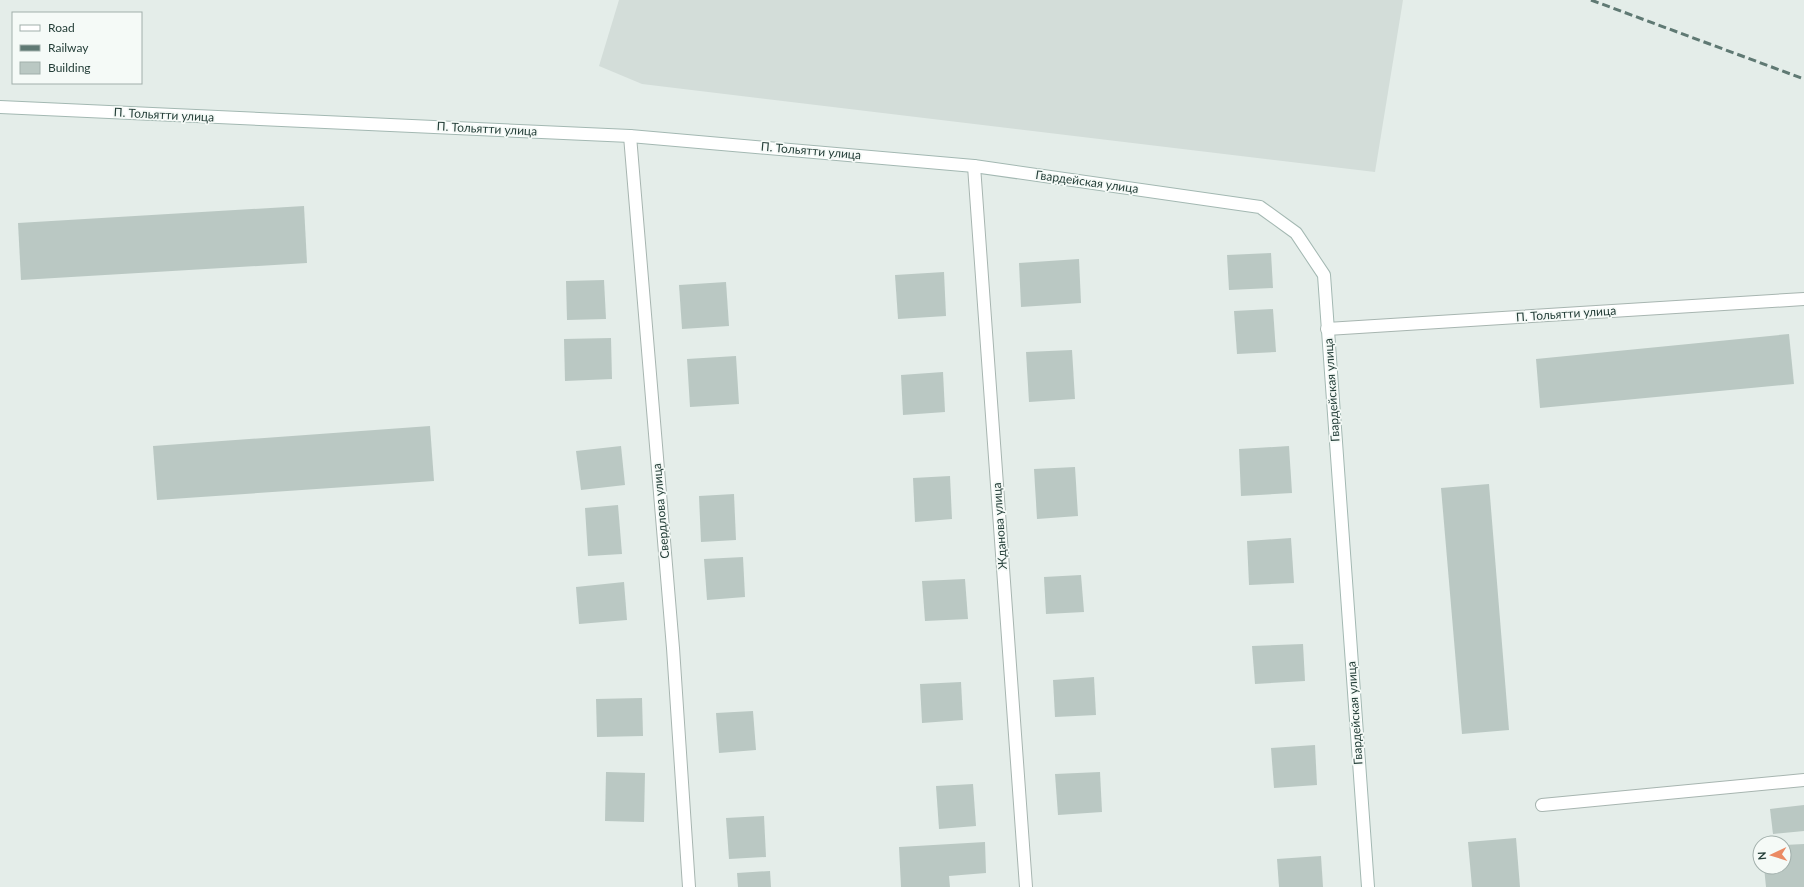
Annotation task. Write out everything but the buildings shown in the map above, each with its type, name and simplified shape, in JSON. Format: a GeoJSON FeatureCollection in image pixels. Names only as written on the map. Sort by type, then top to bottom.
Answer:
{"type":"FeatureCollection","features":[{"type":"Feature","properties":{"kind":"street","name":"П. Тольятти улица"},"geometry":{"type":"LineString","coordinates":[[0,107],[630,136],[974,166]]}},
{"type":"Feature","properties":{"kind":"street","name":"Свердлова улица"},"geometry":{"type":"LineString","coordinates":[[630,136],[673,648],[689,887]]}},
{"type":"Feature","properties":{"kind":"street","name":"Гвардейская улица"},"geometry":{"type":"LineString","coordinates":[[974,166],[1260,207],[1296,233],[1324,275],[1368,887]]}},
{"type":"Feature","properties":{"kind":"street","name":"Жданова улица"},"geometry":{"type":"LineString","coordinates":[[974,166],[1026,887]]}},
{"type":"Feature","properties":{"kind":"street","name":"П. Тольятти улица"},"geometry":{"type":"LineString","coordinates":[[1328,329],[1804,299]]}},
{"type":"Feature","properties":{"kind":"street"},"geometry":{"type":"LineString","coordinates":[[1542,805],[1804,780]]}},
{"type":"Feature","properties":{"kind":"shaded area"},"geometry":{"type":"Polygon","coordinates":[[[619,0],[1403,0],[1375,172],[642,84],[599,66],[619,0]]]}},
{"type":"Feature","properties":{"kind":"railway"},"geometry":{"type":"LineString","coordinates":[[1591,0],[1804,79]]}}]}
